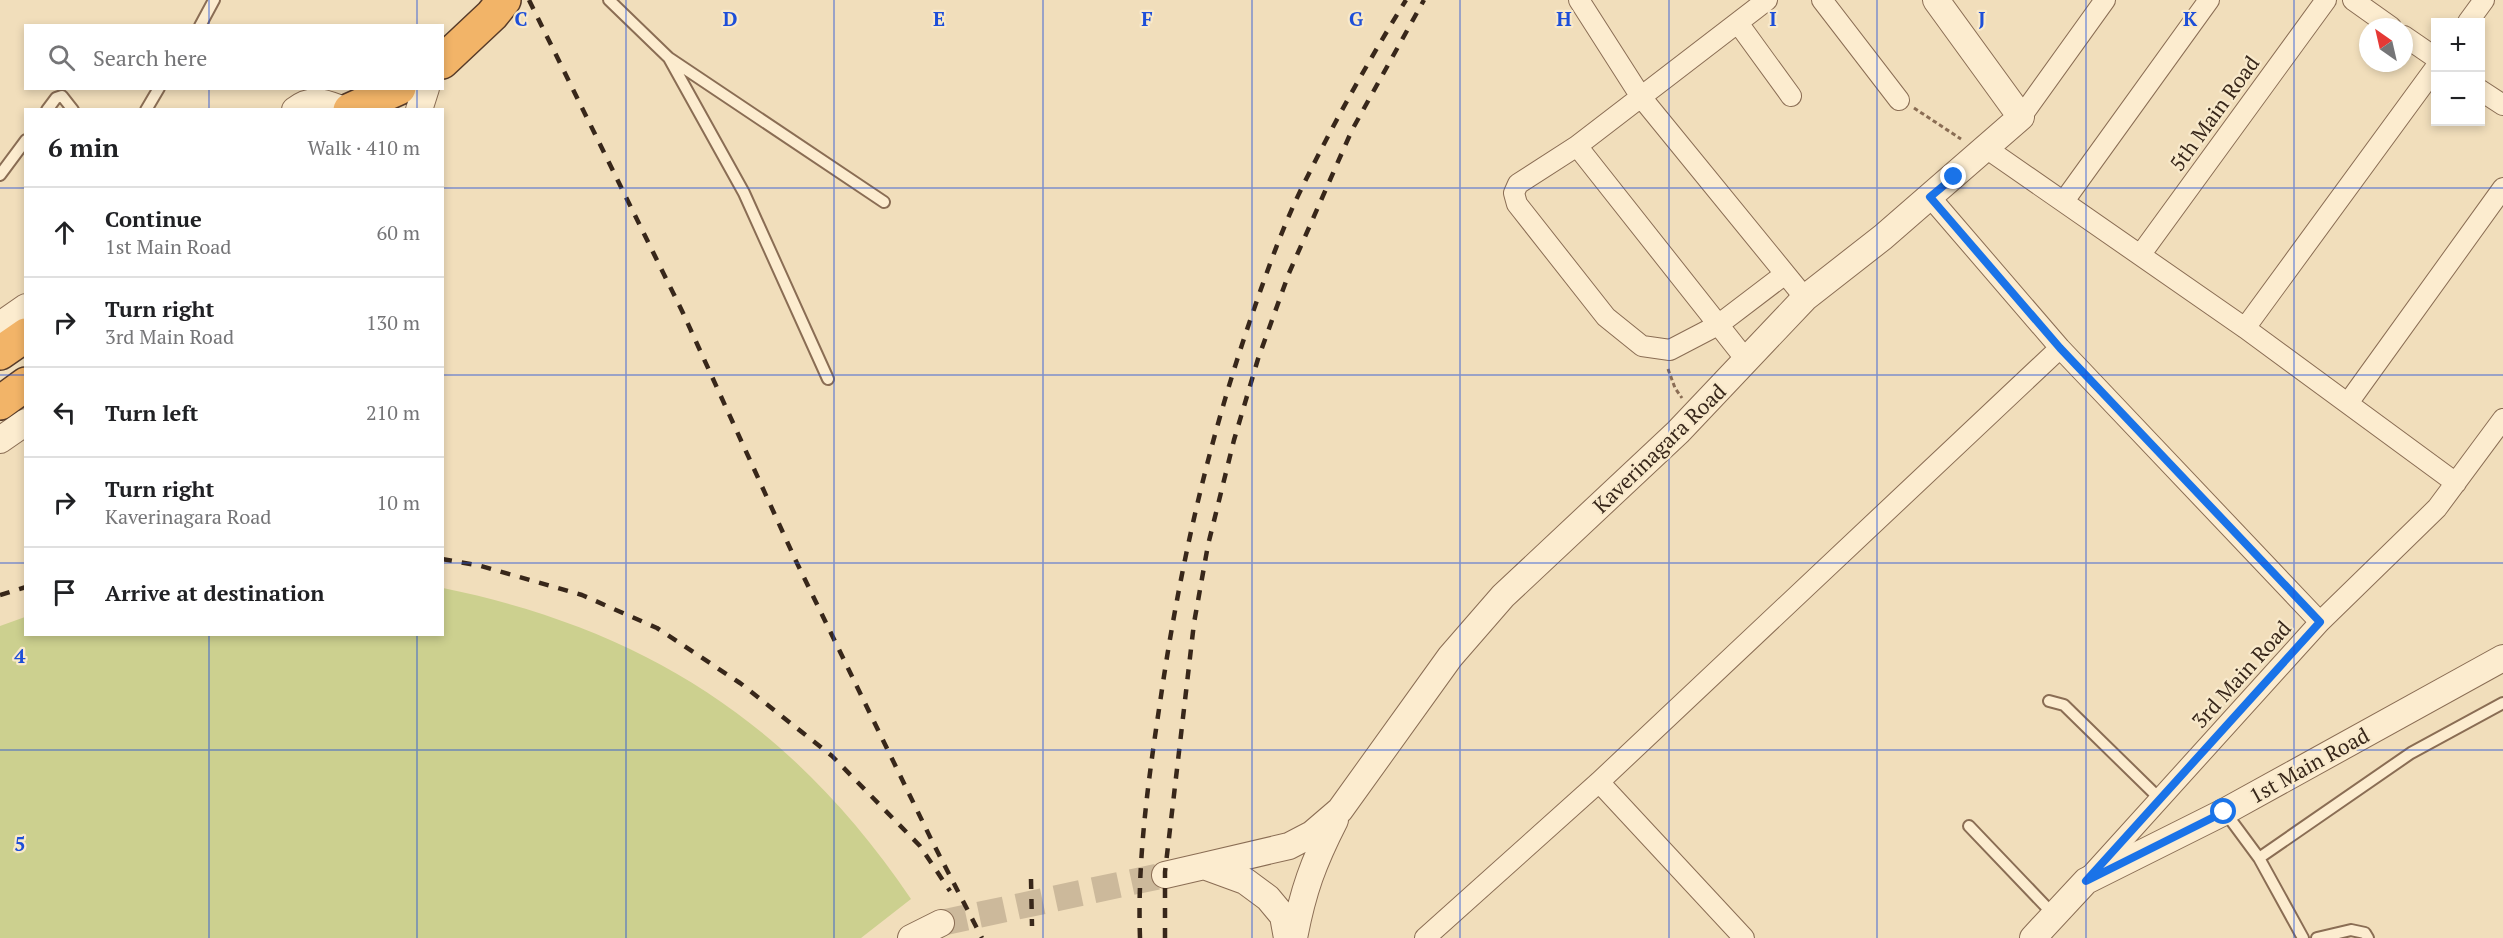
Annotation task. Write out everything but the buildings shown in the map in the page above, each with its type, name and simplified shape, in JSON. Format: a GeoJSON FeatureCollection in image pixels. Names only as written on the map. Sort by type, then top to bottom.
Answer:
{"type":"FeatureCollection","features":[{"type":"Feature","properties":{"kind":"highway"},"geometry":{"type":"LineString","coordinates":[[446,58],[492,15],[504,0]]}},
{"type":"Feature","properties":{"kind":"highway"},"geometry":{"type":"LineString","coordinates":[[354,108],[395,90]]}},
{"type":"Feature","properties":{"kind":"highway"},"geometry":{"type":"LineString","coordinates":[[393,108],[413,90]]}},
{"type":"Feature","properties":{"kind":"highway"},"geometry":{"type":"LineString","coordinates":[[0,353],[24,336]]}},
{"type":"Feature","properties":{"kind":"highway"},"geometry":{"type":"LineString","coordinates":[[0,403],[24,385]]}},
{"type":"Feature","properties":{"kind":"street"},"geometry":{"type":"LineString","coordinates":[[1579,0],[1641,97],[1805,298]]}},
{"type":"Feature","properties":{"kind":"street"},"geometry":{"type":"LineString","coordinates":[[1822,0],[1899,100]]}},
{"type":"Feature","properties":{"kind":"street"},"geometry":{"type":"LineString","coordinates":[[1936,0],[2021,117]]}},
{"type":"Feature","properties":{"kind":"street","name":"Kaverinagara Road"},"geometry":{"type":"LineString","coordinates":[[1165,875],[1288,846],[1312,834],[1340,810],[1450,657],[1503,596],[1678,432],[1805,298],[1930,197],[2021,117],[2105,0]]}},
{"type":"Feature","properties":{"kind":"street"},"geometry":{"type":"LineString","coordinates":[[2064,201],[2208,0]]}},
{"type":"Feature","properties":{"kind":"street","name":"5th Main Road"},"geometry":{"type":"LineString","coordinates":[[2140,254],[2326,0]]}},
{"type":"Feature","properties":{"kind":"street"},"geometry":{"type":"LineString","coordinates":[[2353,0],[2378,18]]}},
{"type":"Feature","properties":{"kind":"street"},"geometry":{"type":"LineString","coordinates":[[2471,18],[2484,0]]}},
{"type":"Feature","properties":{"kind":"street"},"geometry":{"type":"LineString","coordinates":[[1760,2],[1738,23],[1577,146],[1518,184],[1514,193],[1517,204],[1606,318],[1642,346],[1670,350],[1718,325],[1785,274]]}},
{"type":"Feature","properties":{"kind":"street"},"geometry":{"type":"LineString","coordinates":[[1738,23],[1791,96]]}},
{"type":"Feature","properties":{"kind":"street"},"geometry":{"type":"LineString","coordinates":[[2413,42],[2431,55]]}},
{"type":"Feature","properties":{"kind":"street"},"geometry":{"type":"LineString","coordinates":[[2245,328],[2432,72]]}},
{"type":"Feature","properties":{"kind":"street"},"geometry":{"type":"LineString","coordinates":[[420,108],[425,90]]}},
{"type":"Feature","properties":{"kind":"street"},"geometry":{"type":"LineString","coordinates":[[2485,93],[2503,105]]}},
{"type":"Feature","properties":{"kind":"street"},"geometry":{"type":"LineString","coordinates":[[298,108],[309,101],[318,100],[339,108]]}},
{"type":"Feature","properties":{"kind":"street"},"geometry":{"type":"LineString","coordinates":[[1577,146],[1747,361]]}},
{"type":"Feature","properties":{"kind":"street"},"geometry":{"type":"LineString","coordinates":[[1982,152],[2064,201],[2140,254],[2456,483]]}},
{"type":"Feature","properties":{"kind":"street"},"geometry":{"type":"LineString","coordinates":[[2348,403],[2503,188]]}},
{"type":"Feature","properties":{"kind":"street"},"geometry":{"type":"LineString","coordinates":[[1930,197],[2060,348],[2320,622]]}},
{"type":"Feature","properties":{"kind":"street"},"geometry":{"type":"LineString","coordinates":[[0,325],[24,308]]}},
{"type":"Feature","properties":{"kind":"street"},"geometry":{"type":"LineString","coordinates":[[1425,938],[1599,782],[2060,348]]}},
{"type":"Feature","properties":{"kind":"street","name":"3rd Main Road"},"geometry":{"type":"LineString","coordinates":[[2086,881],[2320,622],[2437,508],[2503,419]]}},
{"type":"Feature","properties":{"kind":"street"},"geometry":{"type":"LineString","coordinates":[[0,440],[24,423]]}},
{"type":"Feature","properties":{"kind":"street","name":"1st Main Road"},"geometry":{"type":"LineString","coordinates":[[2032,938],[2086,881],[2224,812],[2503,658]]}},
{"type":"Feature","properties":{"kind":"street"},"geometry":{"type":"LineString","coordinates":[[1599,782],[1744,938]]}},
{"type":"Feature","properties":{"kind":"street"},"geometry":{"type":"LineString","coordinates":[[1294,938],[1302,896],[1316,857],[1340,810]]}},
{"type":"Feature","properties":{"kind":"street"},"geometry":{"type":"LineString","coordinates":[[1204,866],[1245,881],[1268,898],[1283,916],[1287,938]]}},
{"type":"Feature","properties":{"kind":"street"},"geometry":{"type":"LineString","coordinates":[[911,938],[941,923]]}},
{"type":"Feature","properties":{"kind":"lane"},"geometry":{"type":"LineString","coordinates":[[201,24],[214,0]]}},
{"type":"Feature","properties":{"kind":"lane"},"geometry":{"type":"LineString","coordinates":[[609,0],[669,58],[884,202]]}},
{"type":"Feature","properties":{"kind":"lane"},"geometry":{"type":"LineString","coordinates":[[669,58],[744,193],[828,379]]}},
{"type":"Feature","properties":{"kind":"lane"},"geometry":{"type":"LineString","coordinates":[[147,108],[158,90]]}},
{"type":"Feature","properties":{"kind":"lane"},"geometry":{"type":"LineString","coordinates":[[48,108],[56,98],[62,96],[71,108]]}},
{"type":"Feature","properties":{"kind":"lane"},"geometry":{"type":"LineString","coordinates":[[0,175],[24,143]]}},
{"type":"Feature","properties":{"kind":"lane"},"geometry":{"type":"LineString","coordinates":[[2049,701],[2064,705],[2160,799]]}},
{"type":"Feature","properties":{"kind":"lane"},"geometry":{"type":"LineString","coordinates":[[2259,858],[2411,753],[2503,703]]}},
{"type":"Feature","properties":{"kind":"lane"},"geometry":{"type":"LineString","coordinates":[[2224,812],[2259,858],[2302,938]]}},
{"type":"Feature","properties":{"kind":"lane"},"geometry":{"type":"LineString","coordinates":[[1969,826],[2054,915]]}},
{"type":"Feature","properties":{"kind":"lane"},"geometry":{"type":"LineString","coordinates":[[2317,938],[2351,930],[2365,933],[2368,938]]}},
{"type":"Feature","properties":{"kind":"path"},"geometry":{"type":"LineString","coordinates":[[1899,100],[1982,152]]}},
{"type":"Feature","properties":{"kind":"path"},"geometry":{"type":"LineString","coordinates":[[1659,348],[1675,388],[1694,414]]}},
{"type":"Feature","properties":{"kind":"green space"},"geometry":{"type":"Polygon","coordinates":[[[444,588],[517,606],[586,630],[650,659],[710,694],[765,735],[817,783],[865,837],[911,899],[861,938],[0,938],[0,626],[24,617],[24,636],[444,636],[444,588]]]}},
{"type":"Feature","properties":{"kind":"tunnel"},"geometry":{"type":"LineString","coordinates":[[941,923],[1165,875]]}},
{"type":"Feature","properties":{"kind":"railway"},"geometry":{"type":"LineString","coordinates":[[529,0],[683,313],[795,559],[932,841],[982,938]]}},
{"type":"Feature","properties":{"kind":"railway"},"geometry":{"type":"LineString","coordinates":[[1140,938],[1142,847],[1161,696],[1187,551],[1222,409],[1262,286],[1296,200],[1348,98],[1406,0]]}},
{"type":"Feature","properties":{"kind":"railway"},"geometry":{"type":"LineString","coordinates":[[1165,938],[1165,872],[1194,623],[1208,545],[1234,440],[1258,359],[1289,273],[1352,130],[1424,0]]}},
{"type":"Feature","properties":{"kind":"railway"},"geometry":{"type":"LineString","coordinates":[[444,559],[481,566],[582,595],[657,628],[740,683],[832,756],[920,846],[950,891]]}},
{"type":"Feature","properties":{"kind":"railway"},"geometry":{"type":"LineString","coordinates":[[0,595],[24,588]]}},
{"type":"Feature","properties":{"kind":"railway"},"geometry":{"type":"LineString","coordinates":[[1031,879],[1032,926]]}},
{"type":"Feature","properties":{"kind":"route"},"geometry":{"type":"LineString","coordinates":[[1954,177],[1930,197],[2060,348],[2320,622],[2086,881],[2224,812]]}}]}
